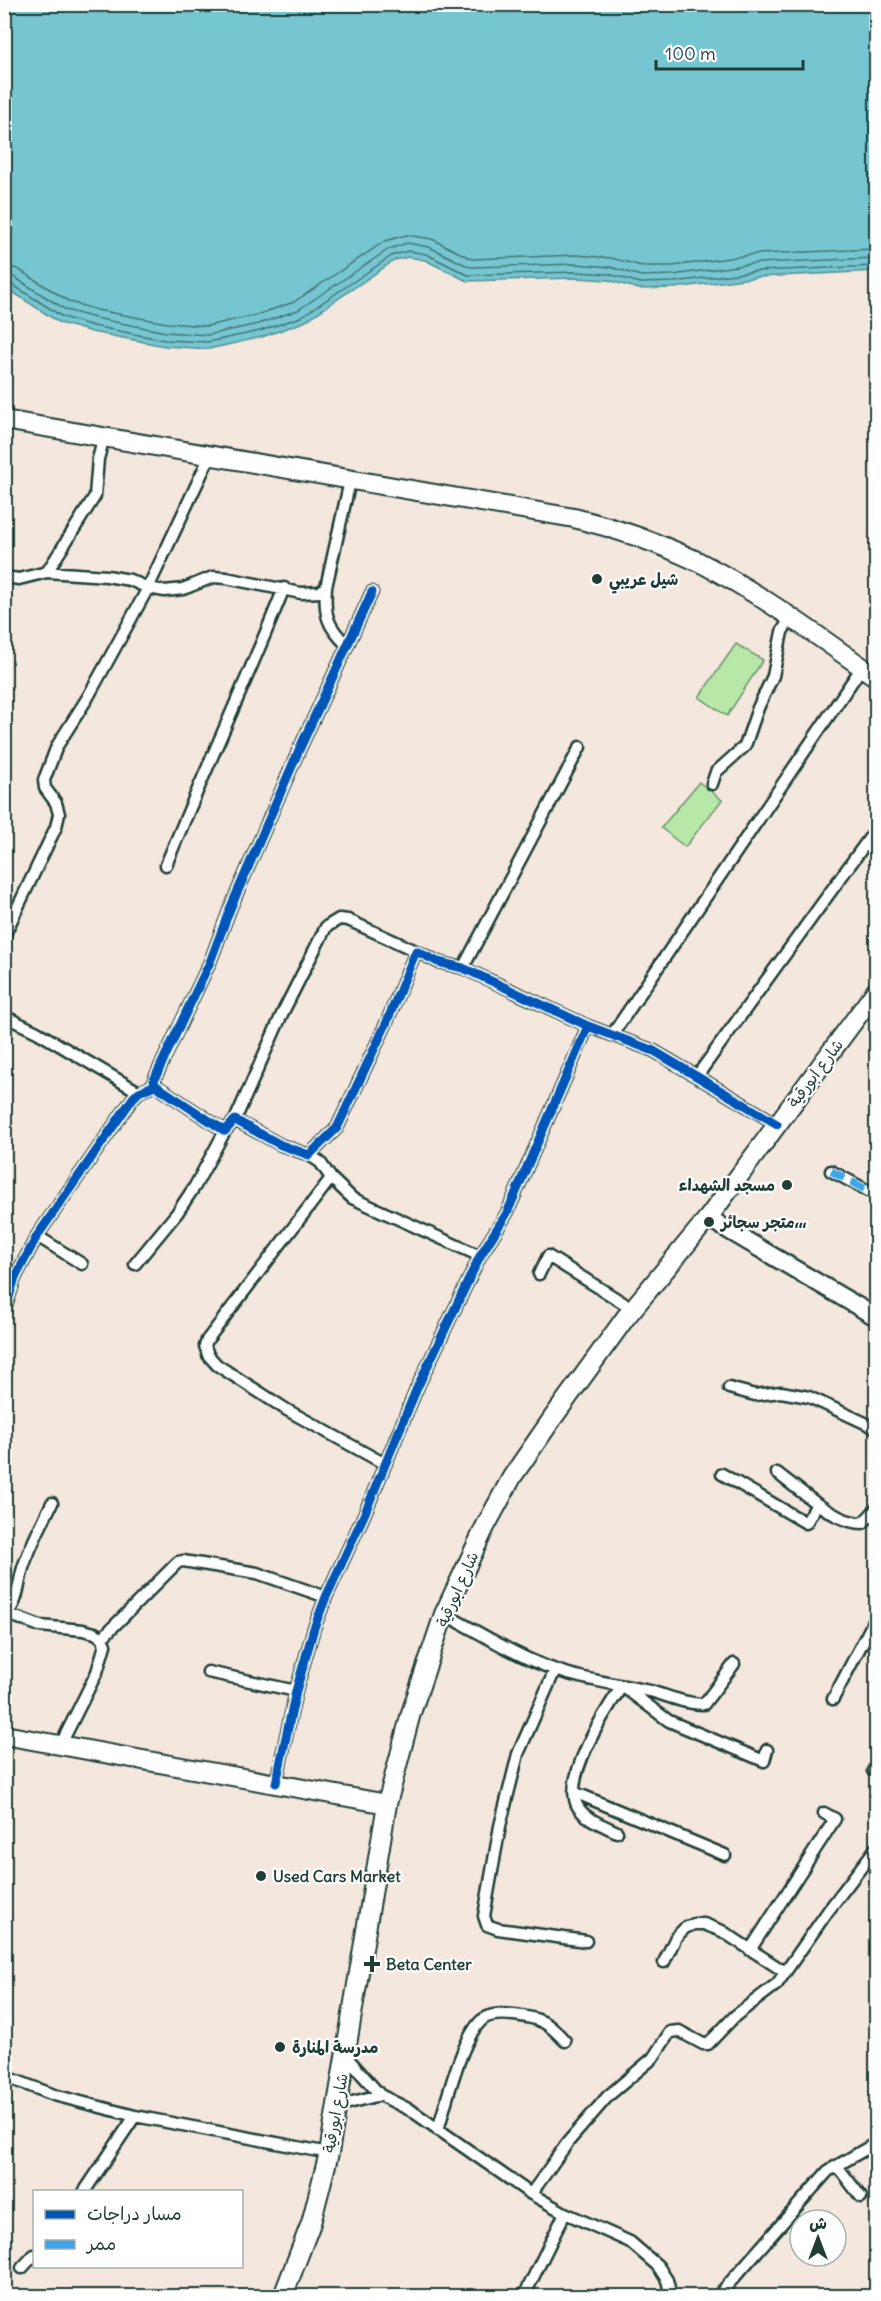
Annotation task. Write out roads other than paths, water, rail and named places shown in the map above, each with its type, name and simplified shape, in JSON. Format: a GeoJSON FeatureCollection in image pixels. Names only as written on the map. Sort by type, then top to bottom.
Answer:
{"type":"FeatureCollection","features":[{"type":"Feature","properties":{"kind":"main road"},"geometry":{"type":"LineString","coordinates":[[4,420],[574,518],[610,528],[698,562],[790,618],[869,672]]}},
{"type":"Feature","properties":{"kind":"main road","name":"شارع ابورقية"},"geometry":{"type":"LineString","coordinates":[[283,2296],[311,2223],[328,2152],[387,1804],[411,1713],[444,1614],[485,1527],[512,1477],[633,1309],[708,1218],[876,992]]}},
{"type":"Feature","properties":{"kind":"main road"},"geometry":{"type":"LineString","coordinates":[[708,1218],[876,1317]]}},
{"type":"Feature","properties":{"kind":"main road"},"geometry":{"type":"LineString","coordinates":[[4,1735],[387,1804]]}},
{"type":"Feature","properties":{"kind":"street"},"geometry":{"type":"LineString","coordinates":[[48,572],[95,496],[98,459],[104,437]]}},
{"type":"Feature","properties":{"kind":"street"},"geometry":{"type":"LineString","coordinates":[[4,936],[56,826],[59,814],[56,803],[45,788],[44,780],[57,746],[88,697],[148,588],[210,456]]}},
{"type":"Feature","properties":{"kind":"street"},"geometry":{"type":"LineString","coordinates":[[347,645],[333,631],[325,610],[326,587],[350,481]]}},
{"type":"Feature","properties":{"kind":"street"},"geometry":{"type":"LineString","coordinates":[[4,577],[19,579],[48,572],[107,576],[130,580],[148,588],[165,591],[183,589],[213,577],[309,593],[320,592],[326,587]]}},
{"type":"Feature","properties":{"kind":"street"},"geometry":{"type":"LineString","coordinates":[[166,865],[203,776],[248,679],[285,588]]}},
{"type":"Feature","properties":{"kind":"street"},"geometry":{"type":"LineString","coordinates":[[155,1085],[154,1080],[210,962],[263,833],[372,592]]}},
{"type":"Feature","properties":{"kind":"street"},"geometry":{"type":"LineString","coordinates":[[712,784],[716,772],[745,746],[758,708],[773,676],[782,632],[790,618]]}},
{"type":"Feature","properties":{"kind":"street"},"geometry":{"type":"LineString","coordinates":[[612,1035],[869,672]]}},
{"type":"Feature","properties":{"kind":"street"},"geometry":{"type":"LineString","coordinates":[[463,968],[580,747]]}},
{"type":"Feature","properties":{"kind":"street"},"geometry":{"type":"LineString","coordinates":[[698,1077],[876,828]]}},
{"type":"Feature","properties":{"kind":"street"},"geometry":{"type":"LineString","coordinates":[[135,1264],[177,1213],[195,1186],[225,1131],[235,1120],[283,1012],[326,927],[332,921],[339,919],[348,920],[438,962],[463,968],[588,1026],[654,1051],[777,1124]]}},
{"type":"Feature","properties":{"kind":"street"},"geometry":{"type":"LineString","coordinates":[[309,1155],[337,1128],[386,1024],[416,951]]}},
{"type":"Feature","properties":{"kind":"street"},"geometry":{"type":"LineString","coordinates":[[4,1017],[37,1032],[139,1092]]}},
{"type":"Feature","properties":{"kind":"street"},"geometry":{"type":"LineString","coordinates":[[276,1783],[296,1691],[314,1628],[326,1597],[364,1515],[417,1388],[480,1256],[507,1213],[588,1026]]}},
{"type":"Feature","properties":{"kind":"street"},"geometry":{"type":"LineString","coordinates":[[4,1312],[15,1278],[37,1236],[63,1202],[133,1098],[139,1092],[155,1085]]}},
{"type":"Feature","properties":{"kind":"street"},"geometry":{"type":"LineString","coordinates":[[155,1085],[225,1131]]}},
{"type":"Feature","properties":{"kind":"street"},"geometry":{"type":"LineString","coordinates":[[235,1120],[281,1145],[309,1155],[320,1162],[352,1198],[480,1256]]}},
{"type":"Feature","properties":{"kind":"street"},"geometry":{"type":"LineString","coordinates":[[831,1171],[876,1195]]}},
{"type":"Feature","properties":{"kind":"street"},"geometry":{"type":"LineString","coordinates":[[332,1178],[207,1340],[205,1346],[217,1365],[287,1410],[385,1464]]}},
{"type":"Feature","properties":{"kind":"street"},"geometry":{"type":"LineString","coordinates":[[37,1236],[82,1264]]}},
{"type":"Feature","properties":{"kind":"street"},"geometry":{"type":"LineString","coordinates":[[539,1274],[548,1256],[633,1309]]}},
{"type":"Feature","properties":{"kind":"street"},"geometry":{"type":"LineString","coordinates":[[729,1388],[755,1395],[781,1392],[809,1397],[876,1428]]}},
{"type":"Feature","properties":{"kind":"street"},"geometry":{"type":"LineString","coordinates":[[777,1473],[835,1516],[863,1523],[876,1509]]}},
{"type":"Feature","properties":{"kind":"street"},"geometry":{"type":"LineString","coordinates":[[722,1474],[806,1523],[817,1504]]}},
{"type":"Feature","properties":{"kind":"street"},"geometry":{"type":"LineString","coordinates":[[52,1503],[23,1568],[17,1594],[6,1615],[40,1626],[95,1633],[102,1638],[105,1645],[97,1672],[60,1746]]}},
{"type":"Feature","properties":{"kind":"street"},"geometry":{"type":"LineString","coordinates":[[102,1638],[178,1562],[183,1561],[257,1573],[326,1597]]}},
{"type":"Feature","properties":{"kind":"street"},"geometry":{"type":"LineString","coordinates":[[444,1614],[555,1670],[694,1704],[704,1704],[734,1664]]}},
{"type":"Feature","properties":{"kind":"street"},"geometry":{"type":"LineString","coordinates":[[832,1699],[876,1617]]}},
{"type":"Feature","properties":{"kind":"street"},"geometry":{"type":"LineString","coordinates":[[555,1670],[518,1754],[500,1826],[484,1916],[487,1925],[498,1929],[586,1941]]}},
{"type":"Feature","properties":{"kind":"street"},"geometry":{"type":"LineString","coordinates":[[208,1672],[296,1691]]}},
{"type":"Feature","properties":{"kind":"street"},"geometry":{"type":"LineString","coordinates":[[622,1686],[669,1720],[764,1761],[767,1750]]}},
{"type":"Feature","properties":{"kind":"street"},"geometry":{"type":"LineString","coordinates":[[616,1832],[578,1808],[574,1792],[575,1778],[601,1718],[622,1686]]}},
{"type":"Feature","properties":{"kind":"street"},"geometry":{"type":"LineString","coordinates":[[574,1792],[725,1856]]}},
{"type":"Feature","properties":{"kind":"street"},"geometry":{"type":"LineString","coordinates":[[750,1950],[835,1819],[824,1813]]}},
{"type":"Feature","properties":{"kind":"street"},"geometry":{"type":"LineString","coordinates":[[531,2194],[581,2127],[608,2096],[653,2058],[670,2032],[679,2031],[703,2044],[708,2044],[735,2016],[777,1984],[876,1848]]}},
{"type":"Feature","properties":{"kind":"street"},"geometry":{"type":"LineString","coordinates":[[664,1962],[676,1937],[685,1928],[694,1924],[714,1926],[785,1972]]}},
{"type":"Feature","properties":{"kind":"street"},"geometry":{"type":"LineString","coordinates":[[438,2130],[456,2072],[472,2035],[482,2020],[491,2015],[536,2018],[551,2026],[565,2041]]}},
{"type":"Feature","properties":{"kind":"street"},"geometry":{"type":"LineString","coordinates":[[345,2055],[380,2095],[412,2111],[531,2194],[565,2213],[630,2242],[658,2266],[667,2280],[671,2296]]}},
{"type":"Feature","properties":{"kind":"street"},"geometry":{"type":"LineString","coordinates":[[4,2076],[54,2095],[135,2116],[328,2152]]}},
{"type":"Feature","properties":{"kind":"street"},"geometry":{"type":"LineString","coordinates":[[337,2106],[380,2095]]}},
{"type":"Feature","properties":{"kind":"street"},"geometry":{"type":"LineString","coordinates":[[85,2190],[135,2116]]}},
{"type":"Feature","properties":{"kind":"street"},"geometry":{"type":"LineString","coordinates":[[718,2296],[821,2179],[837,2166],[876,2143]]}},
{"type":"Feature","properties":{"kind":"street"},"geometry":{"type":"LineString","coordinates":[[837,2166],[861,2197]]}},
{"type":"Feature","properties":{"kind":"street"},"geometry":{"type":"LineString","coordinates":[[524,2296],[565,2213]]}},
{"type":"Feature","properties":{"kind":"street"},"geometry":{"type":"LineString","coordinates":[[22,2268],[33,2256]]}},
{"type":"Feature","properties":{"kind":"water"},"geometry":{"type":"Polygon","coordinates":[[[4,5],[876,5],[876,271],[759,277],[674,288],[639,289],[608,280],[576,278],[467,281],[425,260],[409,257],[395,260],[304,322],[262,337],[209,349],[165,346],[92,332],[60,323],[5,287],[4,5]]]}},
{"type":"Feature","properties":{"kind":"place","name":"شيل عريبي"},"geometry":{"type":"Point","coordinates":[597,579]}},
{"type":"Feature","properties":{"kind":"place","name":"مسجد الشهداء"},"geometry":{"type":"Point","coordinates":[787,1185]}},
{"type":"Feature","properties":{"kind":"place","name":"متجر سجائر،،،"},"geometry":{"type":"Point","coordinates":[709,1222]}},
{"type":"Feature","properties":{"kind":"place","name":"Used Cars Market"},"geometry":{"type":"Point","coordinates":[261,1876]}},
{"type":"Feature","properties":{"kind":"place","name":"Beta Center"},"geometry":{"type":"Point","coordinates":[372,1964]}},
{"type":"Feature","properties":{"kind":"place","name":"مدرسة المنارة"},"geometry":{"type":"Point","coordinates":[280,2047]}}]}
